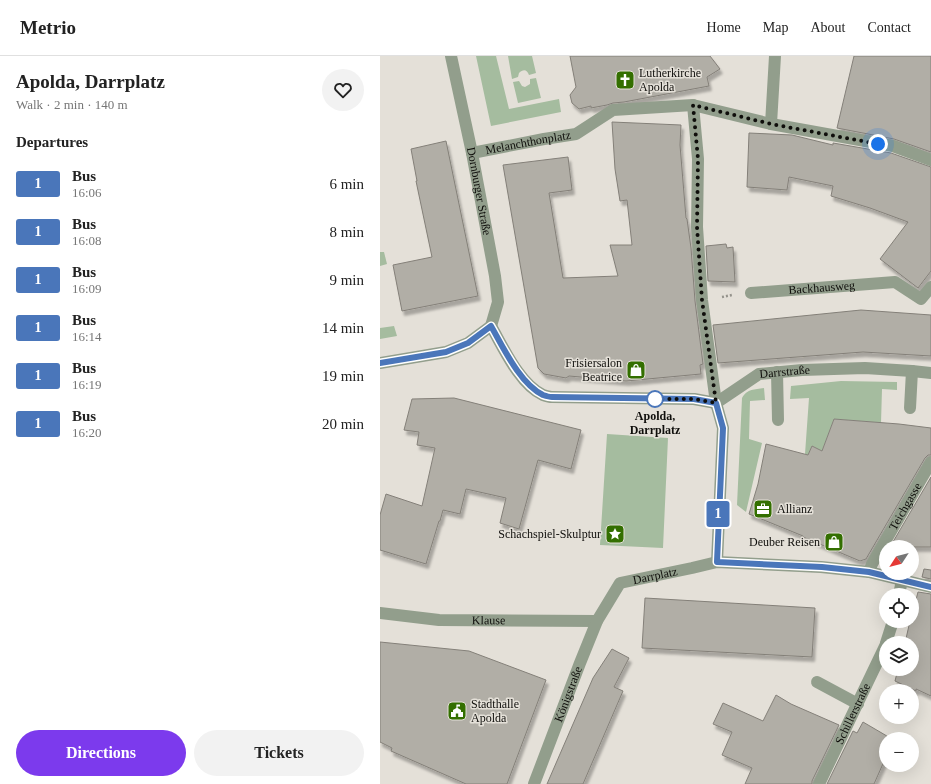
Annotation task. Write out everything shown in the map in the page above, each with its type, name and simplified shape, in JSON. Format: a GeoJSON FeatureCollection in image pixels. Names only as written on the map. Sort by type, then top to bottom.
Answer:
{"type":"FeatureCollection","features":[{"type":"Feature","properties":{"kind":"street","name":"Dornburger Straße"},"geometry":{"type":"LineString","coordinates":[[451,56],[496,276],[498,302],[491,326]]}},
{"type":"Feature","properties":{"kind":"street"},"geometry":{"type":"LineString","coordinates":[[771,124],[775,56]]}},
{"type":"Feature","properties":{"kind":"street","name":"Melanchthonplatz"},"geometry":{"type":"LineString","coordinates":[[472,153],[576,134],[614,110],[693,105],[771,124],[893,146],[931,160]]}},
{"type":"Feature","properties":{"kind":"street"},"geometry":{"type":"LineString","coordinates":[[693,105],[698,159],[697,227],[702,300],[716,403],[723,428],[717,562]]}},
{"type":"Feature","properties":{"kind":"street","name":"Backhausweg"},"geometry":{"type":"LineString","coordinates":[[751,293],[896,282],[920,299],[931,287]]}},
{"type":"Feature","properties":{"kind":"street"},"geometry":{"type":"LineString","coordinates":[[380,363],[446,352],[468,343],[491,326],[518,372],[534,389],[543,395],[552,397],[694,399],[716,403]]}},
{"type":"Feature","properties":{"kind":"street","name":"Darrstraße"},"geometry":{"type":"LineString","coordinates":[[716,403],[759,374],[802,370],[865,368],[931,373]]}},
{"type":"Feature","properties":{"kind":"street"},"geometry":{"type":"LineString","coordinates":[[910,408],[912,371]]}},
{"type":"Feature","properties":{"kind":"street"},"geometry":{"type":"LineString","coordinates":[[777,372],[778,420]]}},
{"type":"Feature","properties":{"kind":"street","name":"Teichgasse"},"geometry":{"type":"LineString","coordinates":[[869,572],[872,564],[931,462]]}},
{"type":"Feature","properties":{"kind":"street","name":"Darrplatz"},"geometry":{"type":"LineString","coordinates":[[606,606],[620,583],[717,562],[822,567],[879,574]]}},
{"type":"Feature","properties":{"kind":"street"},"geometry":{"type":"LineString","coordinates":[[900,588],[902,580]]}},
{"type":"Feature","properties":{"kind":"street","name":"Darrplatz"},"geometry":{"type":"LineString","coordinates":[[902,580],[931,587]]}},
{"type":"Feature","properties":{"kind":"street","name":"Königstraße"},"geometry":{"type":"LineString","coordinates":[[534,784],[580,663],[597,621],[606,606]]}},
{"type":"Feature","properties":{"kind":"street","name":"Klause"},"geometry":{"type":"LineString","coordinates":[[380,613],[439,620],[597,621]]}},
{"type":"Feature","properties":{"kind":"street","name":"Schillerstraße"},"geometry":{"type":"LineString","coordinates":[[819,784],[879,658]]}},
{"type":"Feature","properties":{"kind":"street"},"geometry":{"type":"LineString","coordinates":[[817,682],[858,704]]}},
{"type":"Feature","properties":{"kind":"path"},"geometry":{"type":"LineString","coordinates":[[702,300],[751,293]]}},
{"type":"Feature","properties":{"kind":"green space"},"geometry":{"type":"Polygon","coordinates":[[[476,56],[496,56],[509,109],[559,99],[561,112],[491,126],[476,56]]]}},
{"type":"Feature","properties":{"kind":"green space"},"geometry":{"type":"Polygon","coordinates":[[[508,56],[532,56],[536,73],[529,75],[523,70],[519,73],[518,77],[512,79],[508,56]]]}},
{"type":"Feature","properties":{"kind":"green space"},"geometry":{"type":"Polygon","coordinates":[[[536,78],[541,98],[518,103],[513,82],[519,81],[522,86],[525,87],[530,84],[530,79],[536,78]]]}},
{"type":"Feature","properties":{"kind":"green space"},"geometry":{"type":"Polygon","coordinates":[[[380,252],[384,252],[387,264],[380,266],[380,252]]]}},
{"type":"Feature","properties":{"kind":"green space"},"geometry":{"type":"Polygon","coordinates":[[[394,326],[397,336],[380,339],[380,328],[394,326]]]}},
{"type":"Feature","properties":{"kind":"green space"},"geometry":{"type":"Polygon","coordinates":[[[841,381],[897,382],[897,390],[882,389],[881,423],[834,419],[822,451],[812,446],[808,455],[805,454],[809,398],[790,399],[791,386],[841,381]]]}},
{"type":"Feature","properties":{"kind":"green space"},"geometry":{"type":"Polygon","coordinates":[[[764,388],[765,400],[750,401],[749,439],[762,443],[746,512],[737,505],[742,398],[749,391],[764,388]]]}},
{"type":"Feature","properties":{"kind":"green space"},"geometry":{"type":"Polygon","coordinates":[[[607,434],[668,438],[663,548],[600,545],[607,434]]]}},
{"type":"Feature","properties":{"kind":"building","name":"Lutherkirche Apolda"},"geometry":{"type":"Polygon","coordinates":[[[570,56],[710,56],[720,69],[707,77],[709,86],[579,109],[572,103],[570,95],[576,87],[570,56]]]}},
{"type":"Feature","properties":{"kind":"building"},"geometry":{"type":"Polygon","coordinates":[[[854,56],[931,56],[931,152],[894,139],[837,128],[854,56]]]}},
{"type":"Feature","properties":{"kind":"building"},"geometry":{"type":"Polygon","coordinates":[[[612,122],[681,125],[680,145],[686,218],[691,248],[695,301],[703,364],[700,365],[701,374],[626,381],[569,376],[566,378],[544,374],[538,368],[503,165],[568,157],[572,190],[549,193],[563,278],[618,276],[610,245],[632,245],[627,200],[620,201],[615,169],[612,122]]]}},
{"type":"Feature","properties":{"kind":"building"},"geometry":{"type":"Polygon","coordinates":[[[749,133],[792,135],[833,145],[833,143],[891,153],[931,167],[931,271],[918,288],[880,259],[908,222],[831,196],[833,186],[789,177],[787,190],[747,187],[749,133]]]}},
{"type":"Feature","properties":{"kind":"building"},"geometry":{"type":"Polygon","coordinates":[[[446,141],[478,296],[402,311],[393,265],[432,257],[411,149],[446,141]]]}},
{"type":"Feature","properties":{"kind":"building"},"geometry":{"type":"Polygon","coordinates":[[[726,244],[727,248],[733,247],[735,282],[708,281],[706,246],[726,244]]]}},
{"type":"Feature","properties":{"kind":"building"},"geometry":{"type":"Polygon","coordinates":[[[861,310],[931,315],[931,356],[863,352],[718,363],[713,325],[861,310]]]}},
{"type":"Feature","properties":{"kind":"building"},"geometry":{"type":"Polygon","coordinates":[[[454,398],[581,430],[571,469],[538,460],[519,529],[500,523],[506,498],[466,489],[460,514],[443,510],[426,564],[380,550],[380,515],[386,494],[422,506],[435,448],[417,445],[419,432],[404,430],[412,399],[454,398]]]}},
{"type":"Feature","properties":{"kind":"building"},"geometry":{"type":"Polygon","coordinates":[[[834,419],[931,428],[931,455],[928,455],[925,458],[866,559],[860,561],[749,514],[758,484],[766,444],[808,455],[812,446],[822,451],[834,419]]]}},
{"type":"Feature","properties":{"kind":"building"},"geometry":{"type":"Polygon","coordinates":[[[931,477],[931,547],[919,547],[919,540],[894,540],[931,477]]]}},
{"type":"Feature","properties":{"kind":"building"},"geometry":{"type":"Polygon","coordinates":[[[924,569],[931,570],[931,579],[922,577],[924,569]]]}},
{"type":"Feature","properties":{"kind":"building"},"geometry":{"type":"Polygon","coordinates":[[[919,592],[931,594],[931,696],[919,690],[919,684],[901,684],[895,681],[896,676],[919,676],[919,636],[907,636],[908,628],[919,628],[919,592]]]}},
{"type":"Feature","properties":{"kind":"building"},"geometry":{"type":"Polygon","coordinates":[[[645,598],[815,608],[812,657],[642,648],[645,598]]]}},
{"type":"Feature","properties":{"kind":"building","name":"Stadthalle Apolda"},"geometry":{"type":"Polygon","coordinates":[[[380,642],[469,651],[546,680],[507,784],[466,784],[391,751],[392,748],[380,742],[380,642]]]}},
{"type":"Feature","properties":{"kind":"building"},"geometry":{"type":"Polygon","coordinates":[[[612,649],[629,658],[614,687],[623,691],[583,784],[547,784],[593,678],[612,649]]]}},
{"type":"Feature","properties":{"kind":"building"},"geometry":{"type":"Polygon","coordinates":[[[776,695],[791,704],[839,725],[812,781],[812,784],[745,784],[752,768],[722,755],[732,732],[713,724],[723,703],[763,721],[776,695]]]}},
{"type":"Feature","properties":{"kind":"building"},"geometry":{"type":"Polygon","coordinates":[[[863,722],[880,732],[879,772],[874,784],[827,784],[853,731],[857,733],[863,722]]]}},
{"type":"Feature","properties":{"kind":"bus line","name":"1"},"geometry":{"type":"LineString","coordinates":[[380,363],[446,352],[468,343],[491,326],[518,372],[534,389],[543,395],[552,397],[694,399],[716,403],[723,428],[717,562],[822,567],[869,572],[931,587]]}},
{"type":"Feature","properties":{"kind":"place","name":"Lutherkirche Apolda"},"geometry":{"type":"Point","coordinates":[625,80]}},
{"type":"Feature","properties":{"kind":"place","name":"Frisiersalon Beatrice"},"geometry":{"type":"Point","coordinates":[636,370]}},
{"type":"Feature","properties":{"kind":"place","name":"Apolda, Darrplatz"},"geometry":{"type":"Point","coordinates":[655,399]}},
{"type":"Feature","properties":{"kind":"place","name":"Allianz"},"geometry":{"type":"Point","coordinates":[763,509]}},
{"type":"Feature","properties":{"kind":"place","name":"Schachspiel-Skulptur"},"geometry":{"type":"Point","coordinates":[615,534]}},
{"type":"Feature","properties":{"kind":"place","name":"Deuber Reisen"},"geometry":{"type":"Point","coordinates":[834,542]}},
{"type":"Feature","properties":{"kind":"place","name":"Stadthalle Apolda"},"geometry":{"type":"Point","coordinates":[457,711]}},
{"type":"Feature","properties":{"kind":"route"},"geometry":{"type":"LineString","coordinates":[[655,399],[694,399],[716,403],[702,300],[697,227],[698,159],[693,105],[771,124],[878,144]]}}]}
